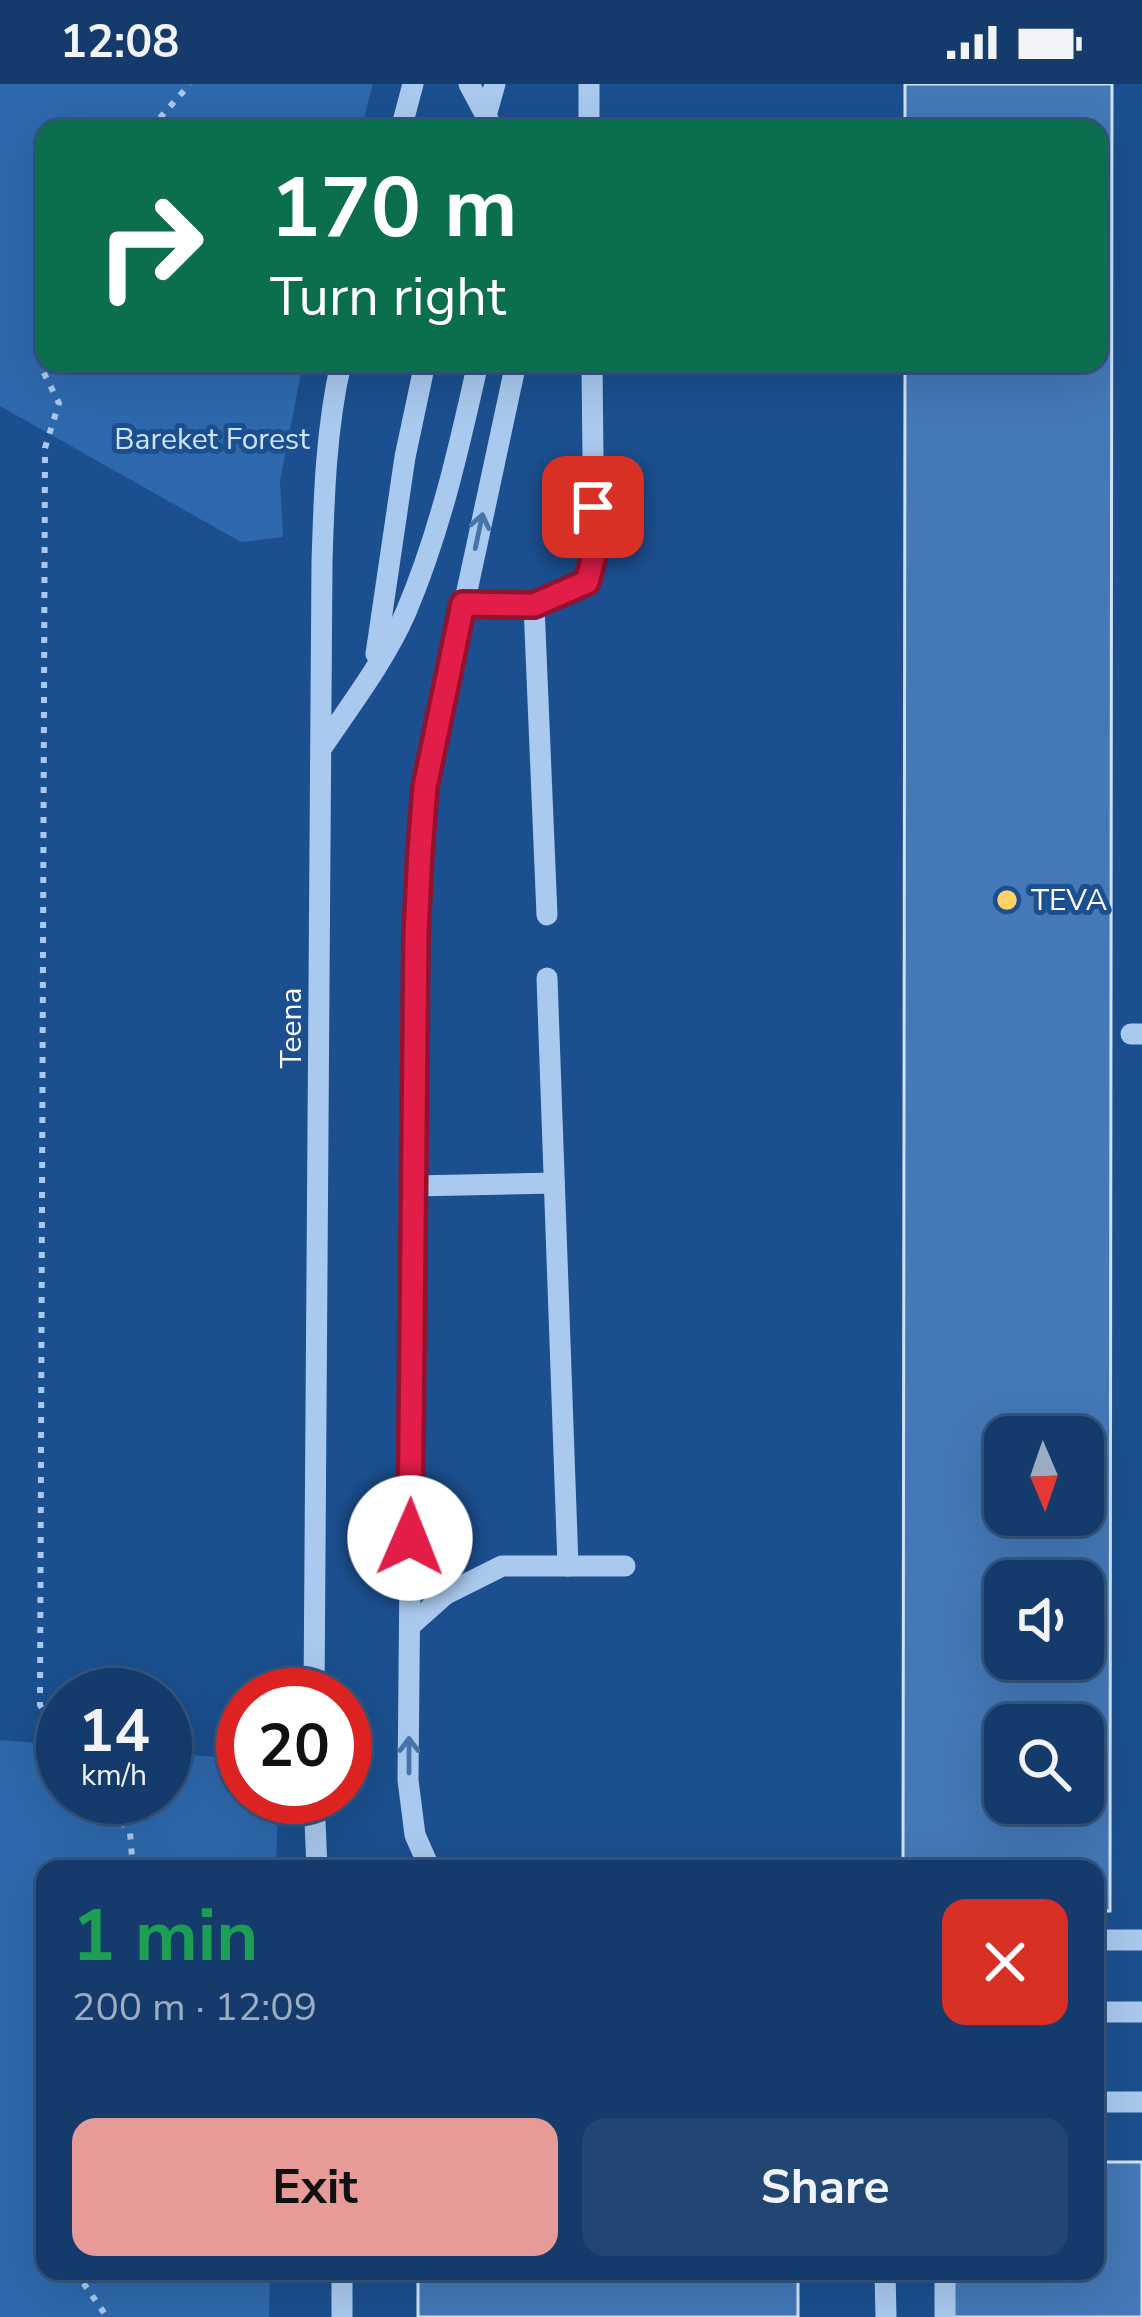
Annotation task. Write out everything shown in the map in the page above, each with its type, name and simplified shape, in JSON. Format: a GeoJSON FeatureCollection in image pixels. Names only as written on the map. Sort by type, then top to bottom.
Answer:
{"type":"FeatureCollection","features":[{"type":"Feature","properties":{"kind":"street"},"geometry":{"type":"LineString","coordinates":[[403,120],[413,84]]}},
{"type":"Feature","properties":{"kind":"street"},"geometry":{"type":"LineString","coordinates":[[469,84],[485,120]]}},
{"type":"Feature","properties":{"kind":"street"},"geometry":{"type":"LineString","coordinates":[[488,120],[495,84]]}},
{"type":"Feature","properties":{"kind":"street"},"geometry":{"type":"LineString","coordinates":[[589,84],[589,120]]}},
{"type":"Feature","properties":{"kind":"street","name":"Teena"},"geometry":{"type":"LineString","coordinates":[[314,1668],[324,483],[339,372]]}},
{"type":"Feature","properties":{"kind":"street"},"geometry":{"type":"LineString","coordinates":[[373,672],[405,457],[423,372]]}},
{"type":"Feature","properties":{"kind":"street"},"geometry":{"type":"LineString","coordinates":[[323,746],[405,614],[453,473],[476,372]]}},
{"type":"Feature","properties":{"kind":"street"},"geometry":{"type":"LineString","coordinates":[[426,1860],[416,1835],[408,1780],[416,934],[425,787],[514,372]]}},
{"type":"Feature","properties":{"kind":"street"},"geometry":{"type":"LineString","coordinates":[[463,604],[534,605],[587,582],[594,555],[592,372]]}},
{"type":"Feature","properties":{"kind":"street"},"geometry":{"type":"LineString","coordinates":[[534,605],[547,915]]}},
{"type":"Feature","properties":{"kind":"street"},"geometry":{"type":"LineString","coordinates":[[548,978],[568,1566]]}},
{"type":"Feature","properties":{"kind":"street"},"geometry":{"type":"LineString","coordinates":[[414,1186],[554,1183]]}},
{"type":"Feature","properties":{"kind":"street"},"geometry":{"type":"LineString","coordinates":[[410,1626],[446,1594],[502,1566],[625,1566]]}},
{"type":"Feature","properties":{"kind":"street"},"geometry":{"type":"LineString","coordinates":[[315,1824],[317,1860]]}},
{"type":"Feature","properties":{"kind":"street"},"geometry":{"type":"LineString","coordinates":[[1104,1940],[1142,1940]]}},
{"type":"Feature","properties":{"kind":"street"},"geometry":{"type":"LineString","coordinates":[[1104,2012],[1142,2012]]}},
{"type":"Feature","properties":{"kind":"street"},"geometry":{"type":"LineString","coordinates":[[1104,2102],[1142,2102]]}},
{"type":"Feature","properties":{"kind":"street"},"geometry":{"type":"LineString","coordinates":[[342,2280],[342,2317]]}},
{"type":"Feature","properties":{"kind":"street"},"geometry":{"type":"LineString","coordinates":[[885,2280],[886,2317]]}},
{"type":"Feature","properties":{"kind":"street"},"geometry":{"type":"LineString","coordinates":[[945,2280],[945,2317]]}},
{"type":"Feature","properties":{"kind":"path"},"geometry":{"type":"LineString","coordinates":[[158,120],[190,84]]}},
{"type":"Feature","properties":{"kind":"path"},"geometry":{"type":"LineString","coordinates":[[40,1668],[45,448],[59,404],[43,372]]}},
{"type":"Feature","properties":{"kind":"path"},"geometry":{"type":"LineString","coordinates":[[123,1824],[130,1834],[132,1860]]}},
{"type":"Feature","properties":{"kind":"path"},"geometry":{"type":"LineString","coordinates":[[81,2280],[107,2317]]}},
{"type":"Feature","properties":{"kind":"green space","name":"Bareket Forest"},"geometry":{"type":"Polygon","coordinates":[[[0,84],[373,84],[363,120],[36,120],[36,372],[301,372],[280,481],[283,537],[241,542],[0,406],[0,84]]]}},
{"type":"Feature","properties":{"kind":"green space"},"geometry":{"type":"Polygon","coordinates":[[[0,1740],[36,1743],[36,1824],[192,1824],[192,1755],[216,1757],[216,1824],[277,1824],[276,1860],[36,1860],[36,2280],[270,2280],[269,2317],[0,2317],[0,1740]]]}},
{"type":"Feature","properties":{"kind":"building","name":"TEVA"},"geometry":{"type":"Polygon","coordinates":[[[905,84],[1112,84],[1110,1911],[1104,1911],[1104,1860],[903,1860],[905,372],[1107,372],[1107,120],[905,120],[905,84]]]}},
{"type":"Feature","properties":{"kind":"building"},"geometry":{"type":"Polygon","coordinates":[[[1104,2162],[1142,2162],[1142,2317],[951,2317],[951,2280],[1104,2280],[1104,2162]]]}},
{"type":"Feature","properties":{"kind":"building"},"geometry":{"type":"Polygon","coordinates":[[[418,2280],[798,2280],[798,2317],[418,2317],[418,2280]]]}},
{"type":"Feature","properties":{"kind":"place","name":"TEVA"},"geometry":{"type":"Point","coordinates":[1007,900]}},
{"type":"Feature","properties":{"kind":"route"},"geometry":{"type":"LineString","coordinates":[[410,1538],[416,934],[425,787],[463,604],[534,605],[587,582],[594,555],[593,507]]}}]}
